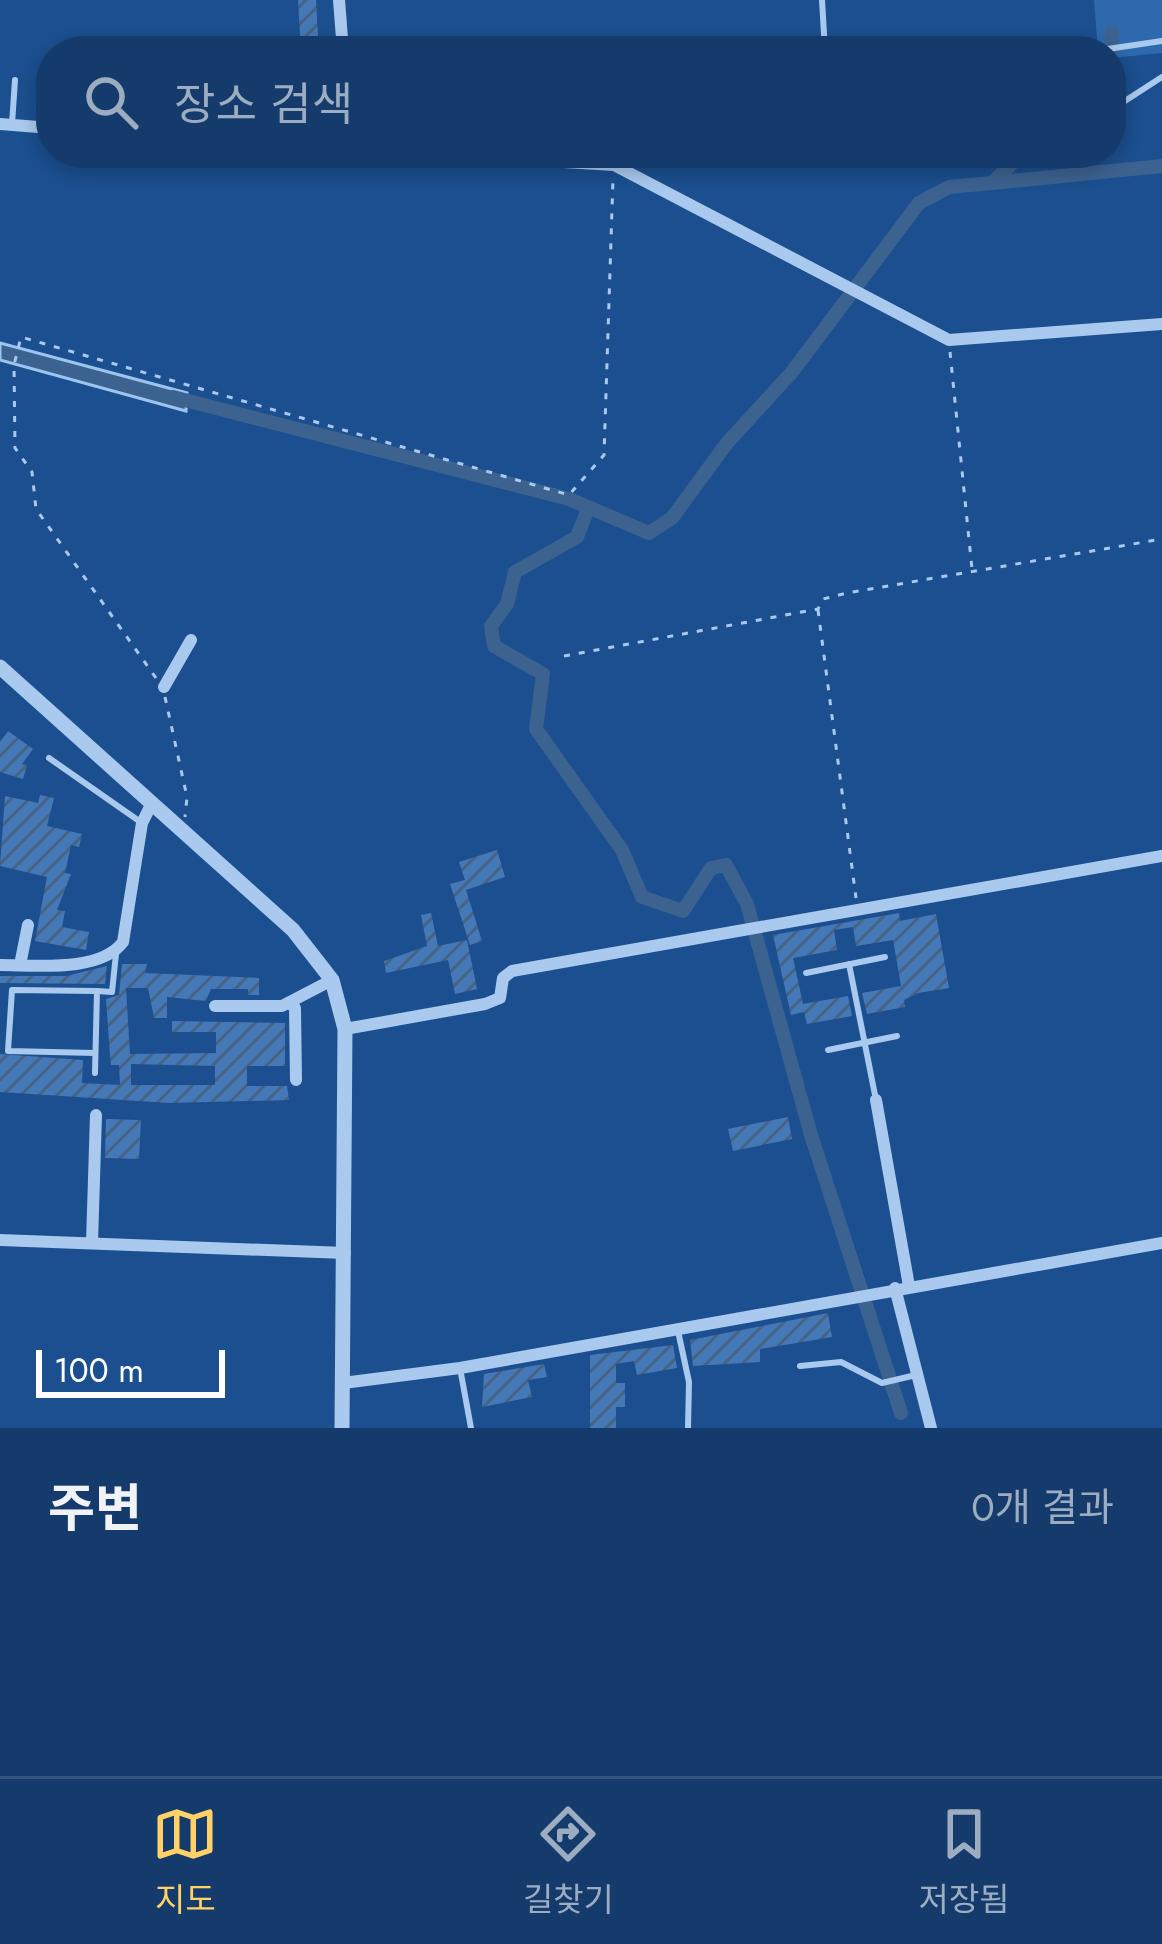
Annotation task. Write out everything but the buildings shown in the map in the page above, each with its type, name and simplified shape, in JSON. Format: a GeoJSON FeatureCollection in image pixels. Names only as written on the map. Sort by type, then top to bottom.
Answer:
{"type":"FeatureCollection","features":[{"type":"Feature","properties":{"kind":"street"},"geometry":{"type":"LineString","coordinates":[[339,0],[342,36]]}},
{"type":"Feature","properties":{"kind":"street"},"geometry":{"type":"LineString","coordinates":[[6,124],[36,127]]}},
{"type":"Feature","properties":{"kind":"street"},"geometry":{"type":"LineString","coordinates":[[620,168],[949,340],[1162,324]]}},
{"type":"Feature","properties":{"kind":"street"},"geometry":{"type":"LineString","coordinates":[[164,687],[191,640]]}},
{"type":"Feature","properties":{"kind":"street"},"geometry":{"type":"LineString","coordinates":[[0,667],[292,930],[332,980],[345,1030],[342,1428]]}},
{"type":"Feature","properties":{"kind":"street"},"geometry":{"type":"LineString","coordinates":[[0,964],[62,965],[117,950],[123,942],[142,823],[152,805]]}},
{"type":"Feature","properties":{"kind":"street"},"geometry":{"type":"LineString","coordinates":[[345,1030],[485,1004],[500,998],[503,978],[512,971],[1162,856]]}},
{"type":"Feature","properties":{"kind":"street"},"geometry":{"type":"LineString","coordinates":[[20,964],[28,925]]}},
{"type":"Feature","properties":{"kind":"street"},"geometry":{"type":"LineString","coordinates":[[290,1003],[292,997],[332,980]]}},
{"type":"Feature","properties":{"kind":"street"},"geometry":{"type":"LineString","coordinates":[[215,1006],[290,1003],[295,1008],[296,1080]]}},
{"type":"Feature","properties":{"kind":"street"},"geometry":{"type":"LineString","coordinates":[[876,1100],[902,1287],[931,1428]]}},
{"type":"Feature","properties":{"kind":"street"},"geometry":{"type":"LineString","coordinates":[[92,1243],[96,1115]]}},
{"type":"Feature","properties":{"kind":"street"},"geometry":{"type":"LineString","coordinates":[[0,1240],[345,1253]]}},
{"type":"Feature","properties":{"kind":"street"},"geometry":{"type":"LineString","coordinates":[[343,1383],[460,1368],[1162,1243]]}},
{"type":"Feature","properties":{"kind":"lane"},"geometry":{"type":"LineString","coordinates":[[821,0],[824,36]]}},
{"type":"Feature","properties":{"kind":"lane"},"geometry":{"type":"LineString","coordinates":[[1126,46],[1162,40]]}},
{"type":"Feature","properties":{"kind":"lane"},"geometry":{"type":"LineString","coordinates":[[1126,100],[1162,77]]}},
{"type":"Feature","properties":{"kind":"lane"},"geometry":{"type":"LineString","coordinates":[[6,124],[15,80]]}},
{"type":"Feature","properties":{"kind":"lane"},"geometry":{"type":"LineString","coordinates":[[49,758],[142,823]]}},
{"type":"Feature","properties":{"kind":"lane"},"geometry":{"type":"LineString","coordinates":[[95,1053],[8,1051],[12,991],[112,992],[117,950]]}},
{"type":"Feature","properties":{"kind":"lane"},"geometry":{"type":"LineString","coordinates":[[806,973],[885,957]]}},
{"type":"Feature","properties":{"kind":"lane"},"geometry":{"type":"LineString","coordinates":[[849,964],[876,1100]]}},
{"type":"Feature","properties":{"kind":"lane"},"geometry":{"type":"LineString","coordinates":[[95,1073],[97,991]]}},
{"type":"Feature","properties":{"kind":"lane"},"geometry":{"type":"LineString","coordinates":[[828,1050],[897,1036]]}},
{"type":"Feature","properties":{"kind":"lane"},"geometry":{"type":"LineString","coordinates":[[678,1328],[688,1382],[688,1428]]}},
{"type":"Feature","properties":{"kind":"lane"},"geometry":{"type":"LineString","coordinates":[[800,1366],[841,1362],[882,1383],[920,1374]]}},
{"type":"Feature","properties":{"kind":"lane"},"geometry":{"type":"LineString","coordinates":[[460,1368],[471,1428]]}},
{"type":"Feature","properties":{"kind":"path"},"geometry":{"type":"LineString","coordinates":[[184,832],[187,797],[164,687],[37,509],[32,472],[15,448],[14,365],[20,337],[303,423],[569,495],[604,455],[614,168]]}},
{"type":"Feature","properties":{"kind":"path"},"geometry":{"type":"LineString","coordinates":[[949,340],[972,571]]}},
{"type":"Feature","properties":{"kind":"path"},"geometry":{"type":"LineString","coordinates":[[857,909],[818,609],[823,599],[1162,539]]}},
{"type":"Feature","properties":{"kind":"path"},"geometry":{"type":"LineString","coordinates":[[564,656],[818,609]]}},
{"type":"Feature","properties":{"kind":"shaded area"},"geometry":{"type":"Polygon","coordinates":[[[1094,0],[1162,0],[1162,53],[1126,57],[1126,36],[1097,36],[1094,0]]]}},
{"type":"Feature","properties":{"kind":"shaded area"},"geometry":{"type":"Polygon","coordinates":[[[0,343],[187,393],[186,411],[0,360],[0,343]]]}},
{"type":"Feature","properties":{"kind":"waterway"},"geometry":{"type":"LineString","coordinates":[[1112,32],[1112,36]]}},
{"type":"Feature","properties":{"kind":"waterway"},"geometry":{"type":"LineString","coordinates":[[992,183],[1162,166]]}},
{"type":"Feature","properties":{"kind":"waterway"},"geometry":{"type":"LineString","coordinates":[[173,397],[569,499],[649,533],[672,518],[727,443],[792,372],[919,203],[949,187],[992,183],[1008,168]]}},
{"type":"Feature","properties":{"kind":"waterway"},"geometry":{"type":"LineString","coordinates":[[588,509],[577,537],[515,572],[507,604],[491,626],[494,646],[543,674],[536,729],[622,850],[642,897],[683,911],[711,868],[726,865],[747,904],[811,1135],[901,1413]]}}]}
